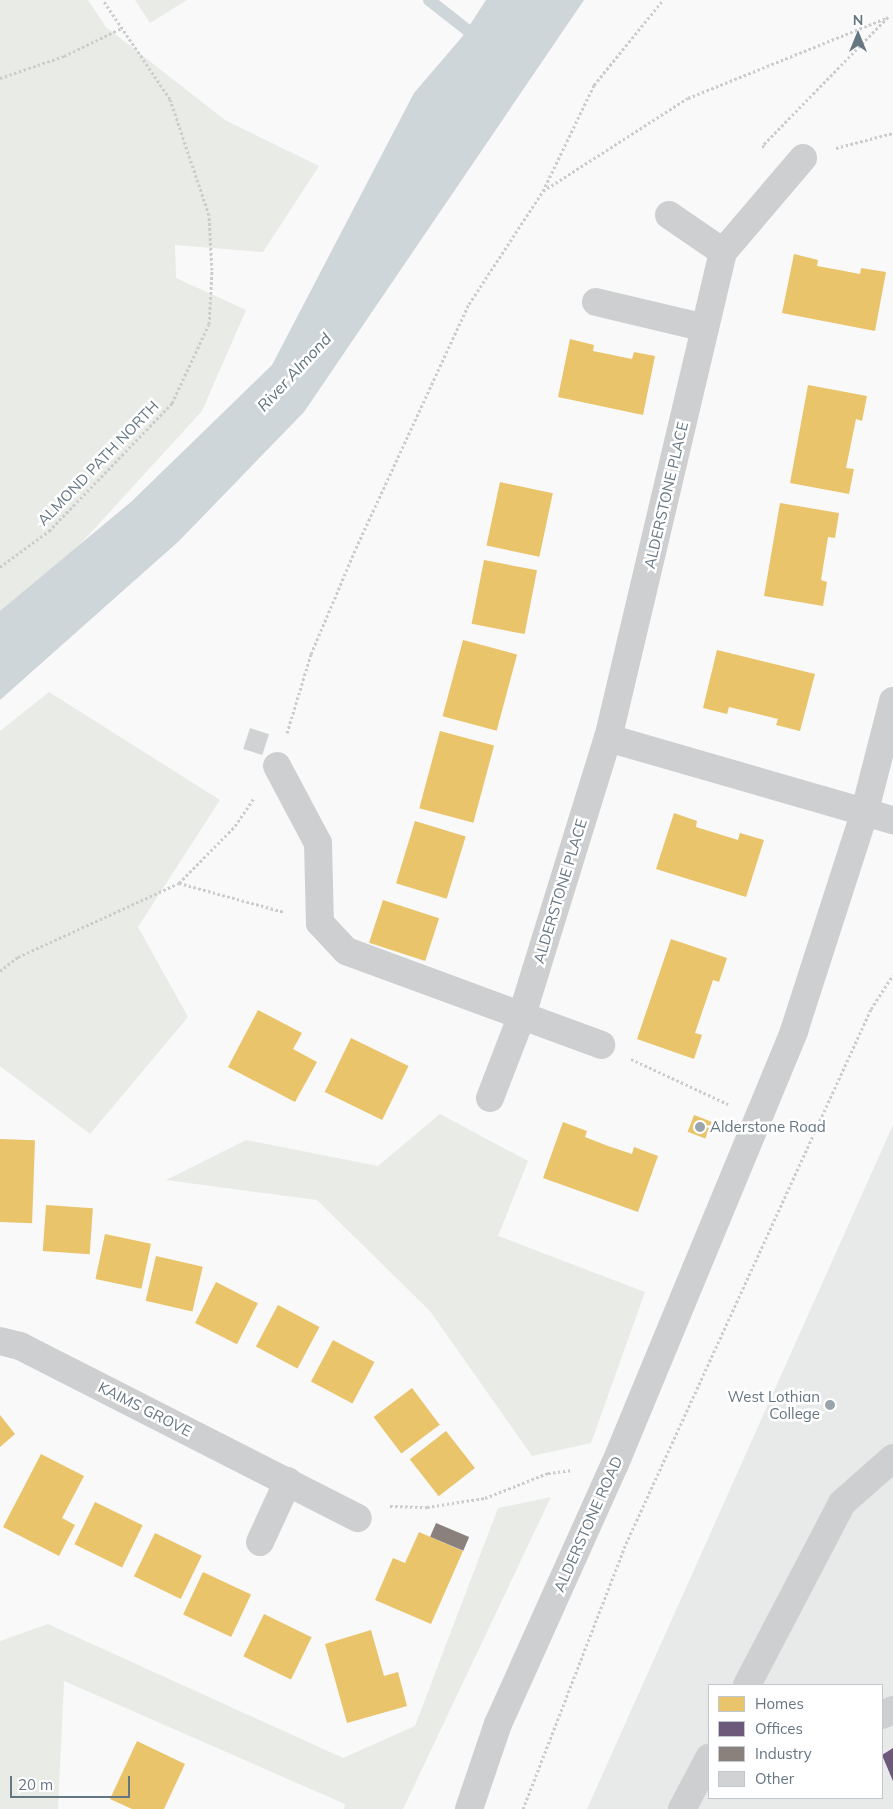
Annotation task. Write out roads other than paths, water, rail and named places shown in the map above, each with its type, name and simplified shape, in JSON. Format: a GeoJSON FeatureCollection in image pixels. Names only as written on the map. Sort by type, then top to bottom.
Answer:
{"type":"FeatureCollection","features":[{"type":"Feature","properties":{"kind":"street","name":"ALDERSTONE PLACE"},"geometry":{"type":"LineString","coordinates":[[490,1098],[522,1015],[608,738],[723,252],[803,158]]}},
{"type":"Feature","properties":{"kind":"street"},"geometry":{"type":"LineString","coordinates":[[669,215],[723,252]]}},
{"type":"Feature","properties":{"kind":"street"},"geometry":{"type":"LineString","coordinates":[[596,302],[705,328]]}},
{"type":"Feature","properties":{"kind":"street","name":"ALDERSTONE ROAD"},"geometry":{"type":"LineString","coordinates":[[469,1809],[498,1724],[615,1464],[794,1031],[864,814],[893,701]]}},
{"type":"Feature","properties":{"kind":"street"},"geometry":{"type":"LineString","coordinates":[[608,738],[864,814],[893,820]]}},
{"type":"Feature","properties":{"kind":"street"},"geometry":{"type":"LineString","coordinates":[[277,766],[318,843],[320,923],[346,951],[601,1045]]}},
{"type":"Feature","properties":{"kind":"street","name":"KAIMS GROVE"},"geometry":{"type":"LineString","coordinates":[[0,1341],[20,1346],[358,1518]]}},
{"type":"Feature","properties":{"kind":"street"},"geometry":{"type":"LineString","coordinates":[[748,1684],[842,1503],[893,1458]]}},
{"type":"Feature","properties":{"kind":"street"},"geometry":{"type":"LineString","coordinates":[[260,1542],[288,1481]]}},
{"type":"Feature","properties":{"kind":"street"},"geometry":{"type":"LineString","coordinates":[[693,1799],[708,1761]]}},
{"type":"Feature","properties":{"kind":"water","name":"River Almond"},"geometry":{"type":"Polygon","coordinates":[[[486,0],[584,0],[304,412],[179,541],[0,700],[0,611],[132,501],[272,365],[414,93],[462,37],[486,0]]]}},
{"type":"Feature","properties":{"kind":"waterway"},"geometry":{"type":"LineString","coordinates":[[429,0],[480,40]]}},
{"type":"Feature","properties":{"kind":"place","name":"Alderstone Road"},"geometry":{"type":"Point","coordinates":[700,1127]}},
{"type":"Feature","properties":{"kind":"place","name":"West Lothian College"},"geometry":{"type":"Point","coordinates":[830,1405]}}]}
